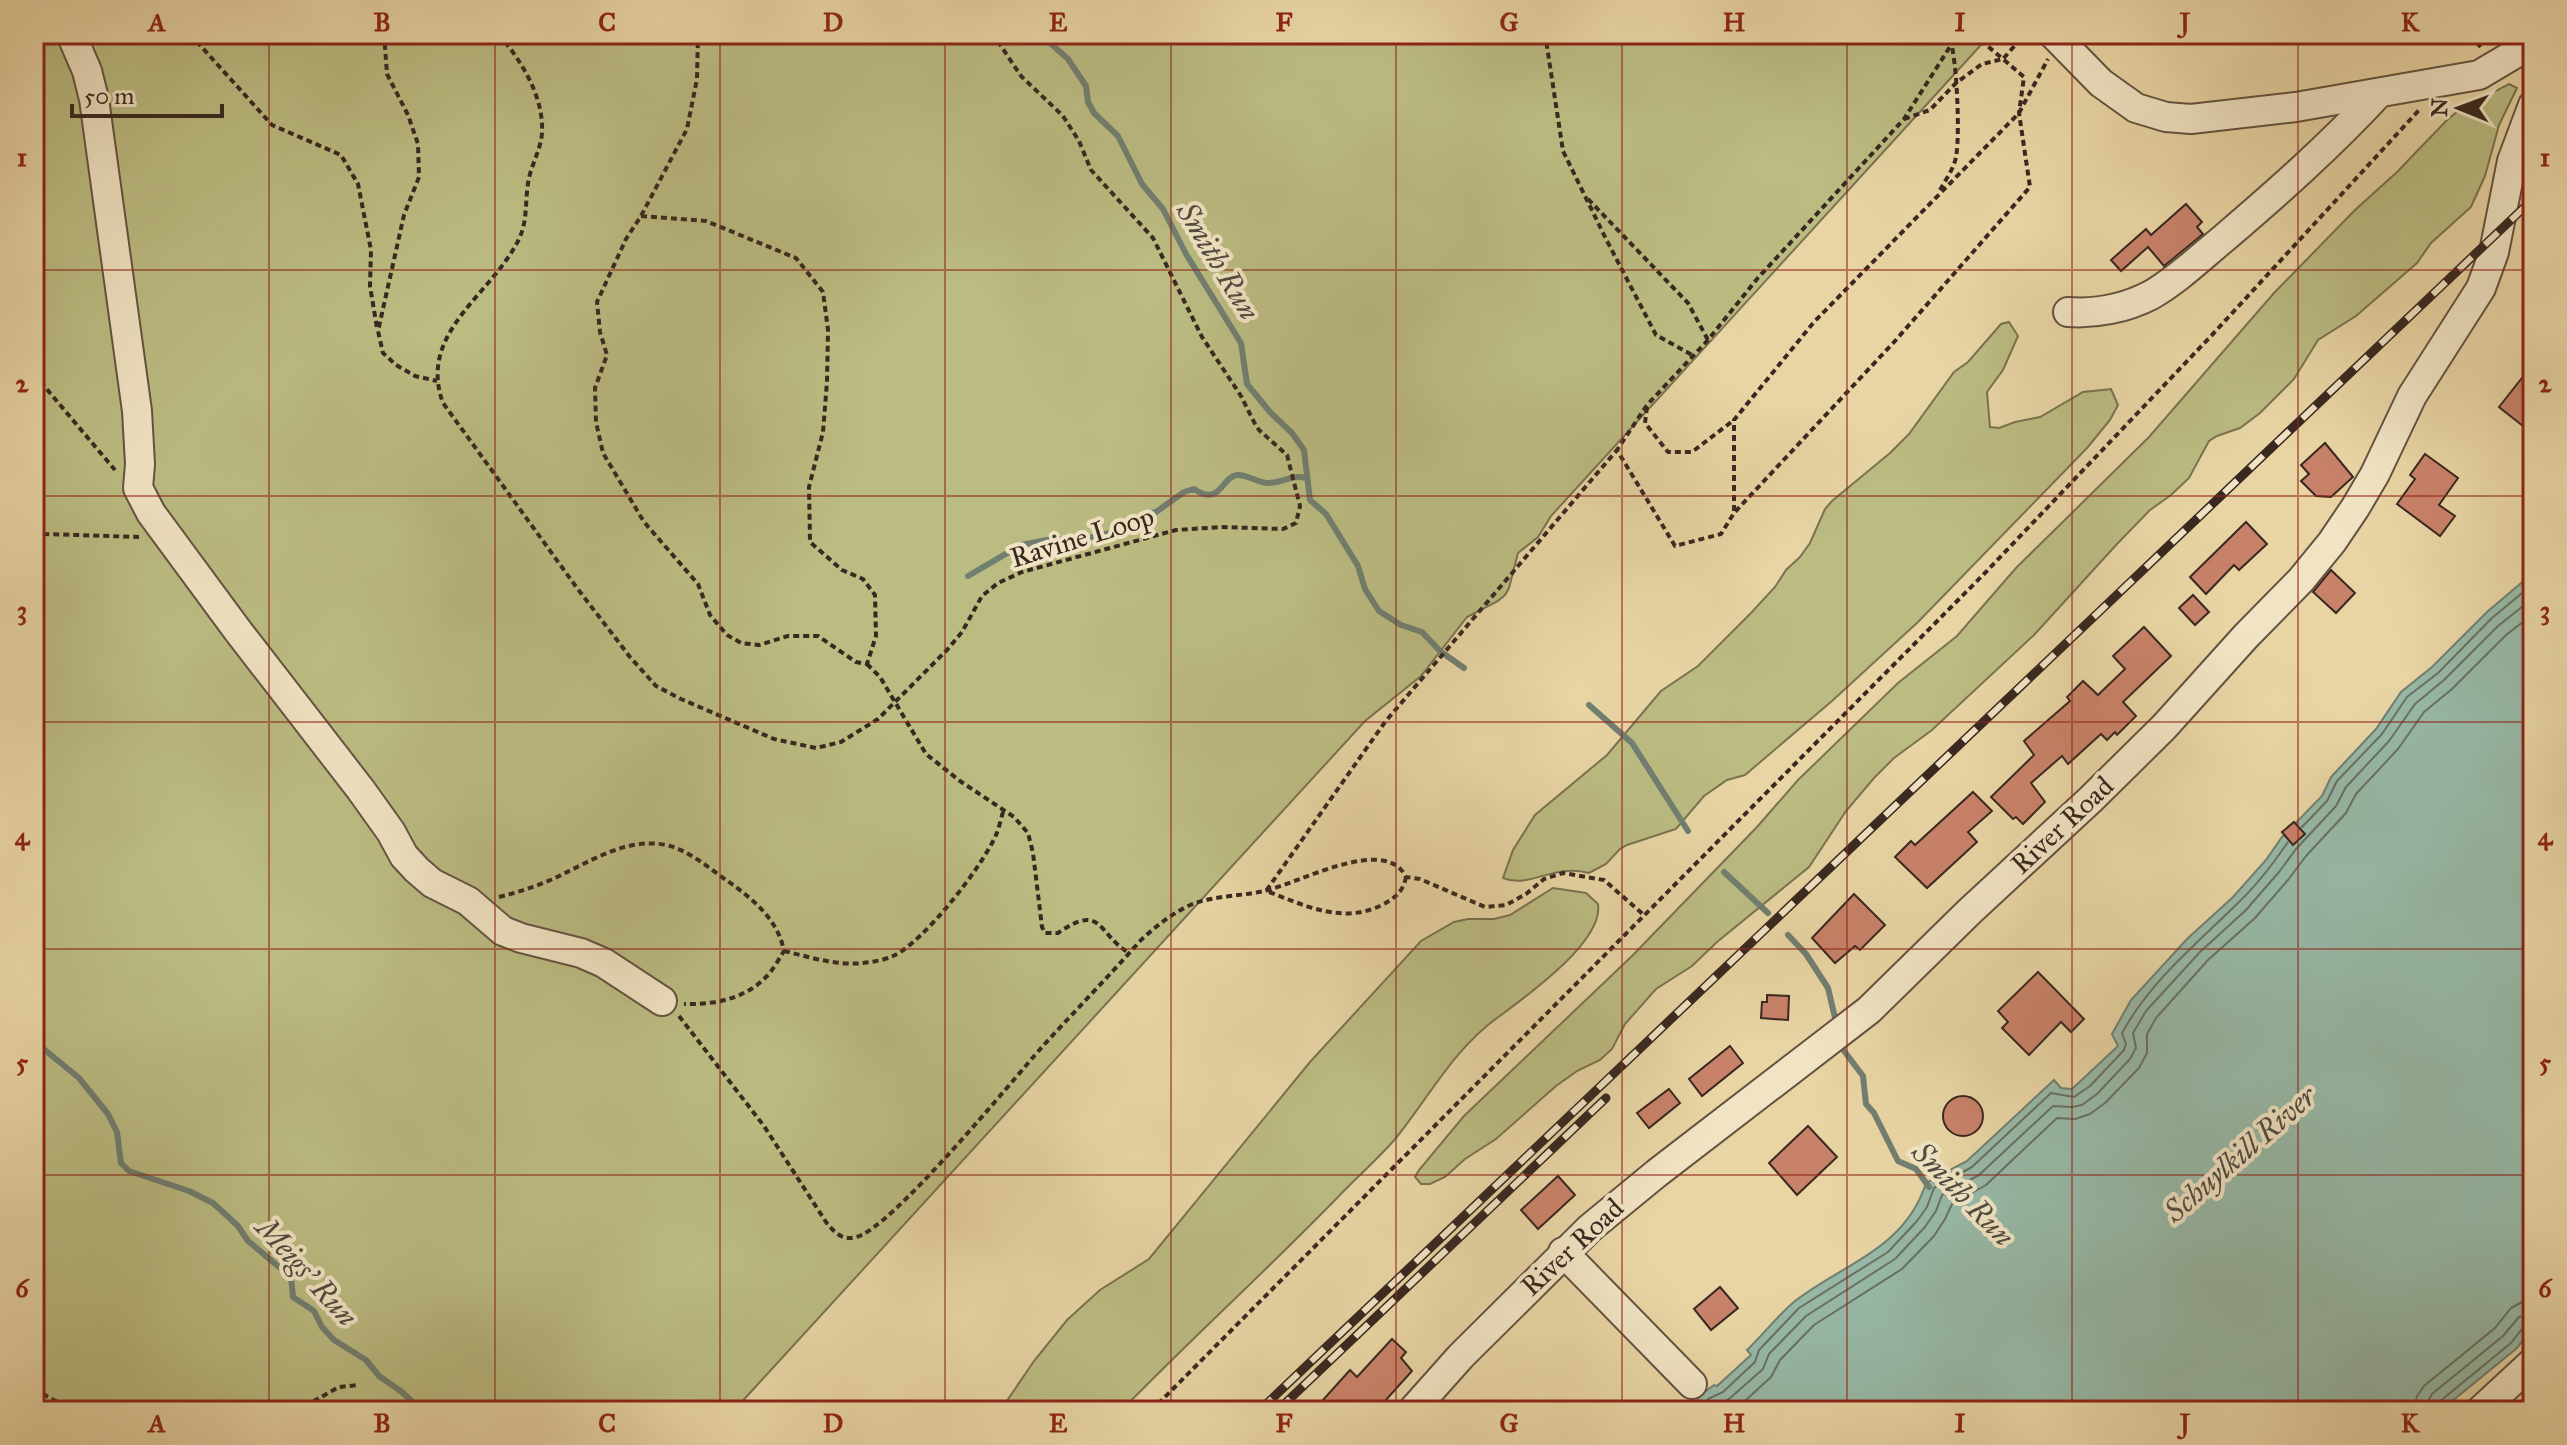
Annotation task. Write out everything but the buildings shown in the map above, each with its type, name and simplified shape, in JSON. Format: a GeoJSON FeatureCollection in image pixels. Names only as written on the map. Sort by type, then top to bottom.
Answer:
{"type":"FeatureCollection","features":[{"type":"Feature","properties":{"kind":"street"},"geometry":{"type":"LineString","coordinates":[[71,34],[87,71],[94,99],[137,411],[138,488],[238,631],[361,790],[404,856],[432,883],[468,901],[503,931],[581,953],[604,963],[662,1001]]}},
{"type":"Feature","properties":{"kind":"street"},"geometry":{"type":"LineString","coordinates":[[2055,37],[2085,69],[2136,108],[2166,117],[2208,118],[2296,107],[2479,75],[2533,43]]}},
{"type":"Feature","properties":{"kind":"street"},"geometry":{"type":"LineString","coordinates":[[2068,312],[2105,311],[2134,303],[2172,282],[2281,190],[2340,135],[2379,93]]}},
{"type":"Feature","properties":{"kind":"street","name":"River Road"},"geometry":{"type":"LineString","coordinates":[[1412,1411],[1563,1252],[1637,1189],[1869,1010],[2164,727],[2301,580],[2355,508],[2418,386],[2481,288],[2494,252],[2512,161],[2533,105]]}},
{"type":"Feature","properties":{"kind":"street"},"geometry":{"type":"LineString","coordinates":[[1563,1252],[1692,1384]]}},
{"type":"Feature","properties":{"kind":"street"},"geometry":{"type":"LineString","coordinates":[[2480,1411],[2533,1362]]}},
{"type":"Feature","properties":{"kind":"path"},"geometry":{"type":"LineString","coordinates":[[190,34],[272,125],[341,155],[358,184],[371,250],[370,286],[383,353],[415,376],[437,381],[439,356],[447,338],[517,243],[525,224],[528,182],[542,134],[540,109],[528,77],[499,34]]}},
{"type":"Feature","properties":{"kind":"path"},"geometry":{"type":"LineString","coordinates":[[378,331],[398,240],[419,177],[418,144],[408,115],[387,74],[384,34]]}},
{"type":"Feature","properties":{"kind":"path"},"geometry":{"type":"LineString","coordinates":[[698,34],[697,79],[687,129],[626,239],[597,302],[600,332],[607,355],[595,388],[596,422],[603,453],[644,522],[698,584],[710,615],[727,635],[741,643],[759,645],[788,636],[818,636],[856,662],[867,664],[880,677],[926,754],[1022,825],[1031,841],[1040,918],[1045,933],[1058,933],[1070,924],[1083,920],[1095,921],[1108,931],[1117,946],[1129,953]]}},
{"type":"Feature","properties":{"kind":"path","name":"Ravine Loop"},"geometry":{"type":"LineString","coordinates":[[437,381],[449,413],[577,588],[656,686],[774,739],[816,748],[841,742],[896,704],[962,632],[982,596],[998,583],[1067,558],[1176,530],[1222,527],[1274,530],[1290,527],[1299,515],[1296,484],[1293,469],[1282,448],[1259,430],[1241,396],[1210,351],[1153,238],[1091,170],[1079,141],[1063,116],[1021,76],[993,34]]}},
{"type":"Feature","properties":{"kind":"path"},"geometry":{"type":"LineString","coordinates":[[1524,34],[1546,40]]}},
{"type":"Feature","properties":{"kind":"path"},"geometry":{"type":"LineString","coordinates":[[1542,34],[1546,40],[1563,151],[1656,335],[1694,356]]}},
{"type":"Feature","properties":{"kind":"path"},"geometry":{"type":"LineString","coordinates":[[1938,196],[1956,159],[1956,83],[1953,42],[1948,34]]}},
{"type":"Feature","properties":{"kind":"path"},"geometry":{"type":"LineString","coordinates":[[1617,450],[1675,546],[1721,534],[1734,513],[1895,341],[2030,187],[2019,113],[2024,77],[1973,34]]}},
{"type":"Feature","properties":{"kind":"path"},"geometry":{"type":"LineString","coordinates":[[1904,119],[1930,110],[1956,83],[1982,64],[2003,59],[2025,34]]}},
{"type":"Feature","properties":{"kind":"path"},"geometry":{"type":"LineString","coordinates":[[1647,405],[1645,423],[1668,452],[1692,452],[1734,420],[1814,322],[2019,113],[2055,37]]}},
{"type":"Feature","properties":{"kind":"path"},"geometry":{"type":"LineString","coordinates":[[1266,891],[1385,722],[1617,450],[1647,405],[1904,119],[1953,42]]}},
{"type":"Feature","properties":{"kind":"path"},"geometry":{"type":"LineString","coordinates":[[1151,1411],[2091,463],[2447,81]]}},
{"type":"Feature","properties":{"kind":"path"},"geometry":{"type":"LineString","coordinates":[[1585,196],[1688,303],[1708,340]]}},
{"type":"Feature","properties":{"kind":"path"},"geometry":{"type":"LineString","coordinates":[[641,216],[706,221],[796,258],[823,292],[828,330],[827,382],[823,432],[809,487],[810,542],[842,570],[863,579],[875,595],[876,636],[867,664]]}},
{"type":"Feature","properties":{"kind":"path"},"geometry":{"type":"LineString","coordinates":[[34,374],[112,467],[138,488]]}},
{"type":"Feature","properties":{"kind":"path"},"geometry":{"type":"LineString","coordinates":[[1734,420],[1734,513]]}},
{"type":"Feature","properties":{"kind":"path"},"geometry":{"type":"LineString","coordinates":[[34,530],[44,534],[144,537],[161,525]]}},
{"type":"Feature","properties":{"kind":"path"},"geometry":{"type":"LineString","coordinates":[[784,951],[830,962],[863,963],[894,956],[949,905],[974,872],[996,836],[1003,812]]}},
{"type":"Feature","properties":{"kind":"path"},"geometry":{"type":"LineString","coordinates":[[468,901],[518,892],[624,847],[645,843],[668,846],[695,858],[736,887],[773,920],[781,935],[784,951],[766,978],[734,999],[687,1005],[662,1001]]}},
{"type":"Feature","properties":{"kind":"path"},"geometry":{"type":"LineString","coordinates":[[662,1001],[698,1038],[764,1126],[826,1222],[836,1234],[845,1238],[858,1237],[875,1228],[922,1182],[1129,953],[1154,928],[1186,907],[1214,898],[1266,891],[1298,878],[1368,859],[1387,859],[1397,865],[1406,877],[1420,879],[1474,904],[1496,907],[1518,899],[1544,879],[1558,873],[1592,876],[1610,883],[1645,916]]}},
{"type":"Feature","properties":{"kind":"path"},"geometry":{"type":"LineString","coordinates":[[1266,891],[1316,910],[1352,914],[1376,908],[1391,900],[1401,891],[1406,877]]}},
{"type":"Feature","properties":{"kind":"path"},"geometry":{"type":"LineString","coordinates":[[296,1411],[339,1387],[359,1385]]}},
{"type":"Feature","properties":{"kind":"path"},"geometry":{"type":"LineString","coordinates":[[34,1389],[74,1411]]}},
{"type":"Feature","properties":{"kind":"green space"},"geometry":{"type":"Polygon","coordinates":[[[34,34],[1991,34],[1551,516],[1538,537],[1518,553],[1505,595],[1467,617],[1421,676],[1365,721],[738,1406],[738,1411],[34,1411],[34,34]]]}},
{"type":"Feature","properties":{"kind":"green space"},"geometry":{"type":"Polygon","coordinates":[[[2509,84],[2517,88],[2499,125],[2485,176],[2471,207],[2431,243],[2417,263],[2356,316],[2318,340],[2294,379],[2260,413],[2240,428],[2209,441],[2189,478],[2150,510],[2034,635],[1932,730],[1894,758],[1874,778],[1846,811],[1809,867],[1692,966],[1656,989],[1625,1024],[1612,1049],[1600,1060],[1556,1086],[1496,1139],[1465,1159],[1445,1177],[1430,1184],[1421,1184],[1415,1177],[1419,1170],[1464,1116],[1632,956],[1757,827],[1798,780],[1898,683],[1957,636],[2016,568],[2149,437],[2274,293],[2355,210],[2447,120],[2462,108],[2509,84]]]}},
{"type":"Feature","properties":{"kind":"green space"},"geometry":{"type":"Polygon","coordinates":[[[2009,322],[2018,336],[2003,370],[1987,392],[1990,427],[1999,428],[2040,417],[2083,392],[2111,389],[2118,405],[2087,448],[1918,622],[1745,775],[1727,780],[1704,796],[1676,829],[1627,845],[1606,864],[1589,873],[1564,871],[1513,881],[1503,878],[1513,850],[1535,815],[1607,755],[1661,691],[1698,666],[1751,613],[1800,557],[1832,501],[1909,434],[1954,372],[1968,362],[2001,324],[2009,322]]]}},
{"type":"Feature","properties":{"kind":"green space"},"geometry":{"type":"Polygon","coordinates":[[[1553,888],[1586,893],[1598,904],[1597,919],[1576,951],[1543,983],[1468,1044],[1389,1146],[1121,1411],[998,1411],[1067,1320],[1100,1290],[1149,1259],[1310,1062],[1421,941],[1454,922],[1510,915],[1553,888]]]}},
{"type":"Feature","properties":{"kind":"water","name":"Schuylkill River"},"geometry":{"type":"Polygon","coordinates":[[[2533,573],[2533,1327],[2517,1348],[2440,1411],[1689,1411],[1699,1401],[1688,1387],[1696,1380],[1706,1391],[1717,1386],[1751,1355],[1747,1350],[1795,1301],[1871,1252],[1904,1224],[1926,1183],[1967,1161],[2054,1080],[2061,1088],[2072,1089],[2118,1046],[2112,1034],[2131,1000],[2266,860],[2282,837],[2322,796],[2331,777],[2376,729],[2401,692],[2533,573]]]}},
{"type":"Feature","properties":{"kind":"waterway","name":"Smith Run"},"geometry":{"type":"LineString","coordinates":[[1025,34],[1049,42],[1068,59],[1086,86],[1088,102],[1094,113],[1118,136],[1142,184],[1163,209],[1186,254],[1241,343],[1247,384],[1304,450],[1310,500],[1326,514],[1358,566],[1365,589],[1379,611],[1401,625],[1422,632],[1440,651],[1464,668]]}},
{"type":"Feature","properties":{"kind":"waterway"},"geometry":{"type":"LineString","coordinates":[[968,576],[1021,545],[1089,538],[1118,531],[1138,517],[1156,512],[1184,492],[1194,489],[1210,495],[1237,475],[1268,483],[1306,478]]}},
{"type":"Feature","properties":{"kind":"waterway","name":"Smith Run"},"geometry":{"type":"LineString","coordinates":[[1589,705],[1632,743],[1688,831]]}},
{"type":"Feature","properties":{"kind":"waterway","name":"Smith Run"},"geometry":{"type":"LineString","coordinates":[[1724,872],[1768,913]]}},
{"type":"Feature","properties":{"kind":"waterway","name":"Smith Run"},"geometry":{"type":"LineString","coordinates":[[1788,935],[1806,954],[1828,988],[1836,1022]]}},
{"type":"Feature","properties":{"kind":"waterway","name":"Meigs' Run"},"geometry":{"type":"LineString","coordinates":[[34,1041],[79,1078],[108,1114],[117,1132],[121,1163],[129,1171],[189,1191],[213,1203],[238,1226],[248,1241],[291,1277],[293,1297],[314,1311],[322,1327],[334,1340],[366,1360],[379,1376],[417,1406],[418,1411]]}},
{"type":"Feature","properties":{"kind":"waterway","name":"Smith Run"},"geometry":{"type":"LineString","coordinates":[[1841,1047],[1863,1076],[1866,1104],[1874,1113],[1898,1161],[1916,1169],[1929,1187]]}},
{"type":"Feature","properties":{"kind":"railway"},"geometry":{"type":"LineString","coordinates":[[1259,1411],[2533,199]]}},
{"type":"Feature","properties":{"kind":"railway"},"geometry":{"type":"LineString","coordinates":[[1277,1411],[1606,1098]]}}]}
